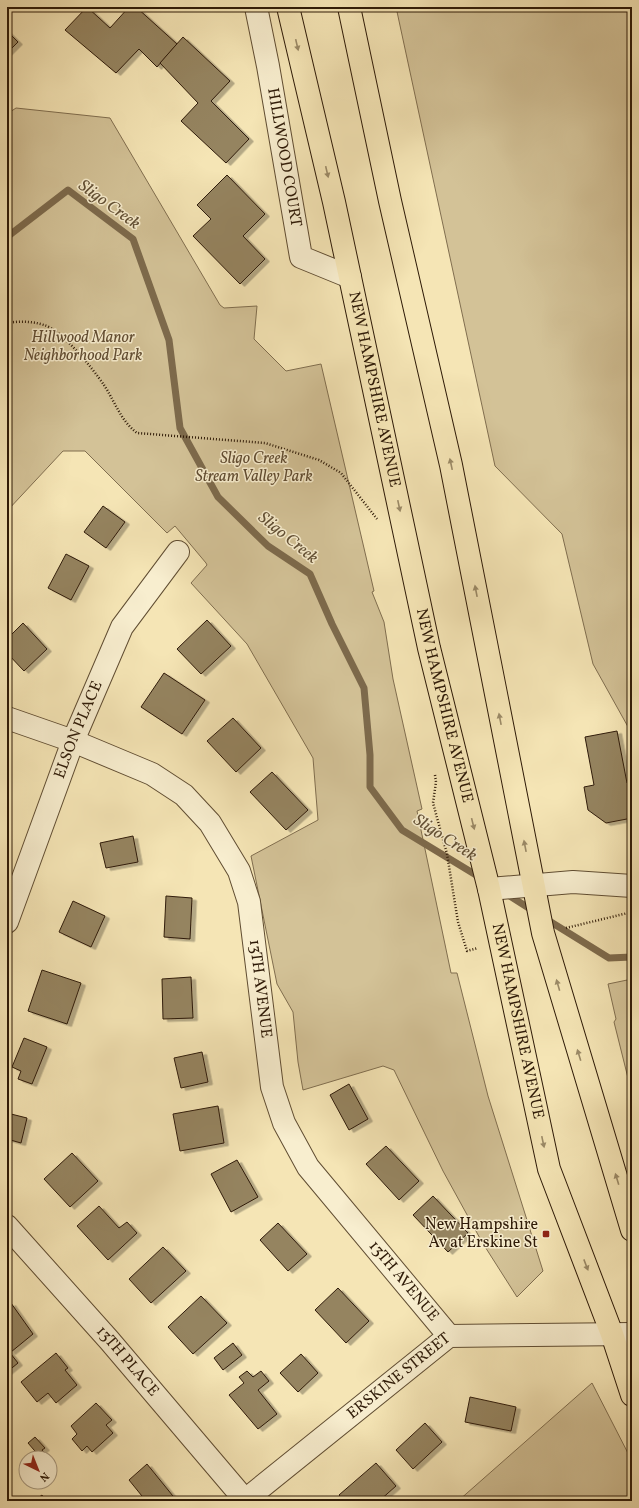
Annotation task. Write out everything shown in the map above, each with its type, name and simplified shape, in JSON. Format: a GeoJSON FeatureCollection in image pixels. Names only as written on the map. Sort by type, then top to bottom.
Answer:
{"type":"FeatureCollection","features":[{"type":"Feature","properties":{"kind":"main road","name":"NEW HAMPSHIRE AVENUE"},"geometry":{"type":"LineString","coordinates":[[288,7],[350,277],[429,648],[489,889],[549,1169],[622,1334],[632,1395]]}},
{"type":"Feature","properties":{"kind":"main road"},"geometry":{"type":"LineString","coordinates":[[349,7],[390,201],[451,465],[543,933],[632,1230]]}},
{"type":"Feature","properties":{"kind":"street","name":"HILLWOOD COURT"},"geometry":{"type":"LineString","coordinates":[[256,7],[268,66],[301,257],[350,277]]}},
{"type":"Feature","properties":{"kind":"street","name":"ELSON PLACE"},"geometry":{"type":"LineString","coordinates":[[7,922],[73,742],[122,627],[178,552]]}},
{"type":"Feature","properties":{"kind":"street","name":"13TH AVENUE"},"geometry":{"type":"LineString","coordinates":[[7,718],[73,742],[152,774],[184,795],[210,823],[239,871],[249,902],[272,1086],[284,1123],[308,1167],[449,1336]]}},
{"type":"Feature","properties":{"kind":"street"},"geometry":{"type":"LineString","coordinates":[[489,889],[573,882],[632,886]]}},
{"type":"Feature","properties":{"kind":"street","name":"13TH PLACE"},"geometry":{"type":"LineString","coordinates":[[7,1226],[109,1340],[244,1500]]}},
{"type":"Feature","properties":{"kind":"street","name":"ERSKINE STREET"},"geometry":{"type":"LineString","coordinates":[[244,1500],[449,1336],[622,1334]]}},
{"type":"Feature","properties":{"kind":"path"},"geometry":{"type":"LineString","coordinates":[[7,323],[23,321],[45,325],[73,346],[103,384],[127,425],[137,433],[265,443],[319,460],[341,473],[379,522]]}},
{"type":"Feature","properties":{"kind":"path"},"geometry":{"type":"LineString","coordinates":[[434,774],[436,782],[433,803],[447,854],[458,922],[467,951],[476,948]]}},
{"type":"Feature","properties":{"kind":"path"},"geometry":{"type":"LineString","coordinates":[[578,925],[632,912]]}},
{"type":"Feature","properties":{"kind":"green space"},"geometry":{"type":"Polygon","coordinates":[[[396,7],[632,7],[632,734],[593,664],[562,534],[495,466],[396,7]]]}},
{"type":"Feature","properties":{"kind":"green space"},"geometry":{"type":"Polygon","coordinates":[[[16,108],[110,118],[220,305],[224,308],[257,306],[254,339],[286,371],[321,364],[374,591],[372,592],[384,622],[393,679],[422,809],[417,811],[451,973],[457,973],[488,1096],[543,1271],[517,1297],[482,1242],[443,1171],[394,1070],[383,1066],[303,1090],[298,1062],[293,1012],[277,984],[251,856],[318,820],[313,758],[247,644],[191,583],[207,565],[206,563],[175,526],[167,533],[85,451],[63,451],[7,511],[7,114],[16,108]]]}},
{"type":"Feature","properties":{"kind":"green space"},"geometry":{"type":"Polygon","coordinates":[[[632,979],[632,1094],[614,1022],[616,1019],[608,984],[632,979]]]}},
{"type":"Feature","properties":{"kind":"green space"},"geometry":{"type":"Polygon","coordinates":[[[592,1383],[632,1461],[632,1501],[458,1501],[592,1383]]]}},
{"type":"Feature","properties":{"kind":"building"},"geometry":{"type":"Polygon","coordinates":[[[87,7],[110,28],[129,7],[136,7],[177,44],[157,67],[139,49],[116,73],[65,30],[87,7]]]}},
{"type":"Feature","properties":{"kind":"building"},"geometry":{"type":"Polygon","coordinates":[[[7,31],[18,42],[7,53],[7,31]]]}},
{"type":"Feature","properties":{"kind":"building"},"geometry":{"type":"Polygon","coordinates":[[[183,37],[230,81],[211,101],[249,139],[226,163],[181,121],[198,103],[160,63],[183,37]]]}},
{"type":"Feature","properties":{"kind":"building"},"geometry":{"type":"Polygon","coordinates":[[[227,175],[265,214],[243,236],[265,259],[240,284],[193,236],[211,219],[197,205],[227,175]]]}},
{"type":"Feature","properties":{"kind":"building"},"geometry":{"type":"Polygon","coordinates":[[[103,506],[125,522],[106,548],[84,532],[103,506]]]}},
{"type":"Feature","properties":{"kind":"building"},"geometry":{"type":"Polygon","coordinates":[[[66,554],[89,566],[71,600],[48,588],[66,554]]]}},
{"type":"Feature","properties":{"kind":"building"},"geometry":{"type":"Polygon","coordinates":[[[207,620],[231,646],[201,674],[177,649],[207,620]]]}},
{"type":"Feature","properties":{"kind":"building"},"geometry":{"type":"Polygon","coordinates":[[[23,623],[47,649],[24,671],[7,653],[7,639],[23,623]]]}},
{"type":"Feature","properties":{"kind":"building"},"geometry":{"type":"Polygon","coordinates":[[[164,673],[205,700],[182,734],[141,707],[164,673]]]}},
{"type":"Feature","properties":{"kind":"building"},"geometry":{"type":"Polygon","coordinates":[[[233,718],[261,748],[236,772],[207,741],[233,718]]]}},
{"type":"Feature","properties":{"kind":"building"},"geometry":{"type":"Polygon","coordinates":[[[617,731],[627,783],[632,782],[632,818],[606,823],[588,810],[584,787],[594,785],[585,737],[617,731]]]}},
{"type":"Feature","properties":{"kind":"building"},"geometry":{"type":"Polygon","coordinates":[[[272,772],[308,810],[286,830],[250,792],[272,772]]]}},
{"type":"Feature","properties":{"kind":"building"},"geometry":{"type":"Polygon","coordinates":[[[133,836],[138,862],[106,868],[100,843],[133,836]]]}},
{"type":"Feature","properties":{"kind":"building"},"geometry":{"type":"Polygon","coordinates":[[[166,896],[192,898],[190,939],[164,937],[166,896]]]}},
{"type":"Feature","properties":{"kind":"building"},"geometry":{"type":"Polygon","coordinates":[[[73,901],[105,916],[91,947],[59,932],[73,901]]]}},
{"type":"Feature","properties":{"kind":"building"},"geometry":{"type":"Polygon","coordinates":[[[42,970],[81,983],[67,1024],[28,1011],[42,970]]]}},
{"type":"Feature","properties":{"kind":"building"},"geometry":{"type":"Polygon","coordinates":[[[191,977],[193,1018],[163,1019],[162,979],[191,977]]]}},
{"type":"Feature","properties":{"kind":"building"},"geometry":{"type":"Polygon","coordinates":[[[24,1038],[47,1047],[32,1084],[18,1079],[21,1071],[12,1067],[24,1038]]]}},
{"type":"Feature","properties":{"kind":"building"},"geometry":{"type":"Polygon","coordinates":[[[202,1052],[208,1082],[181,1088],[174,1058],[202,1052]]]}},
{"type":"Feature","properties":{"kind":"building"},"geometry":{"type":"Polygon","coordinates":[[[349,1084],[368,1119],[349,1130],[330,1095],[349,1084]]]}},
{"type":"Feature","properties":{"kind":"building"},"geometry":{"type":"Polygon","coordinates":[[[218,1106],[224,1143],[180,1151],[173,1114],[218,1106]]]}},
{"type":"Feature","properties":{"kind":"building"},"geometry":{"type":"Polygon","coordinates":[[[7,1113],[27,1118],[21,1143],[7,1139],[7,1113]]]}},
{"type":"Feature","properties":{"kind":"building"},"geometry":{"type":"Polygon","coordinates":[[[386,1146],[419,1181],[399,1200],[366,1164],[386,1146]]]}},
{"type":"Feature","properties":{"kind":"building"},"geometry":{"type":"Polygon","coordinates":[[[72,1153],[98,1181],[70,1207],[44,1179],[72,1153]]]}},
{"type":"Feature","properties":{"kind":"building"},"geometry":{"type":"Polygon","coordinates":[[[237,1160],[258,1197],[231,1212],[211,1174],[237,1160]]]}},
{"type":"Feature","properties":{"kind":"building"},"geometry":{"type":"Polygon","coordinates":[[[433,1196],[468,1233],[448,1252],[413,1215],[433,1196]]]}},
{"type":"Feature","properties":{"kind":"building"},"geometry":{"type":"Polygon","coordinates":[[[99,1206],[119,1228],[127,1222],[137,1233],[108,1260],[77,1226],[99,1206]]]}},
{"type":"Feature","properties":{"kind":"building"},"geometry":{"type":"Polygon","coordinates":[[[278,1223],[307,1254],[288,1271],[260,1240],[278,1223]]]}},
{"type":"Feature","properties":{"kind":"building"},"geometry":{"type":"Polygon","coordinates":[[[163,1247],[186,1271],[151,1303],[129,1279],[163,1247]]]}},
{"type":"Feature","properties":{"kind":"building"},"geometry":{"type":"Polygon","coordinates":[[[338,1288],[369,1321],[346,1343],[315,1310],[338,1288]]]}},
{"type":"Feature","properties":{"kind":"building"},"geometry":{"type":"Polygon","coordinates":[[[201,1296],[227,1323],[193,1354],[168,1327],[201,1296]]]}},
{"type":"Feature","properties":{"kind":"building"},"geometry":{"type":"Polygon","coordinates":[[[11,1303],[33,1334],[11,1352],[7,1347],[7,1306],[11,1303]]]}},
{"type":"Feature","properties":{"kind":"building"},"geometry":{"type":"Polygon","coordinates":[[[233,1343],[242,1355],[223,1370],[214,1358],[233,1343]]]}},
{"type":"Feature","properties":{"kind":"building"},"geometry":{"type":"Polygon","coordinates":[[[7,1349],[18,1363],[7,1372],[7,1349]]]}},
{"type":"Feature","properties":{"kind":"building"},"geometry":{"type":"Polygon","coordinates":[[[56,1353],[68,1368],[65,1370],[77,1385],[56,1403],[48,1393],[37,1402],[21,1382],[56,1353]]]}},
{"type":"Feature","properties":{"kind":"building"},"geometry":{"type":"Polygon","coordinates":[[[301,1354],[318,1373],[298,1392],[280,1373],[301,1354]]]}},
{"type":"Feature","properties":{"kind":"building"},"geometry":{"type":"Polygon","coordinates":[[[247,1371],[253,1377],[261,1371],[269,1381],[258,1390],[277,1414],[258,1429],[229,1395],[244,1383],[239,1377],[247,1371]]]}},
{"type":"Feature","properties":{"kind":"building"},"geometry":{"type":"Polygon","coordinates":[[[470,1397],[516,1407],[511,1431],[465,1422],[470,1397]]]}},
{"type":"Feature","properties":{"kind":"building"},"geometry":{"type":"Polygon","coordinates":[[[96,1403],[112,1420],[106,1425],[113,1433],[92,1452],[87,1446],[82,1451],[72,1439],[77,1434],[71,1426],[96,1403]]]}},
{"type":"Feature","properties":{"kind":"building"},"geometry":{"type":"Polygon","coordinates":[[[425,1423],[442,1442],[413,1469],[396,1450],[425,1423]]]}},
{"type":"Feature","properties":{"kind":"building"},"geometry":{"type":"Polygon","coordinates":[[[35,1437],[45,1448],[42,1450],[34,1450],[28,1443],[35,1437]]]}},
{"type":"Feature","properties":{"kind":"building"},"geometry":{"type":"Polygon","coordinates":[[[376,1463],[396,1486],[379,1501],[344,1501],[339,1495],[376,1463]]]}},
{"type":"Feature","properties":{"kind":"building"},"geometry":{"type":"Polygon","coordinates":[[[147,1464],[177,1501],[146,1501],[129,1480],[147,1464]]]}},
{"type":"Feature","properties":{"kind":"building"},"geometry":{"type":"Polygon","coordinates":[[[42,1495],[46,1501],[34,1501],[42,1495]]]}},
{"type":"Feature","properties":{"kind":"waterway","name":"Sligo Creek"},"geometry":{"type":"LineString","coordinates":[[7,237],[68,190],[133,239],[169,340],[180,428],[218,497],[268,546],[310,574],[332,624],[364,688],[370,755],[370,787],[402,830],[481,878]]}},
{"type":"Feature","properties":{"kind":"waterway","name":"Sligo Creek"},"geometry":{"type":"LineString","coordinates":[[505,893],[535,912]]}},
{"type":"Feature","properties":{"kind":"waterway","name":"Sligo Creek"},"geometry":{"type":"LineString","coordinates":[[546,919],[609,958],[632,957]]}},
{"type":"Feature","properties":{"kind":"place","name":"New Hampshire Av at Erskine St"},"geometry":{"type":"Point","coordinates":[546,1234]}},
{"type":"Feature","properties":{"kind":"park label","name":"Hillwood Manor Neighborhood Park"},"geometry":{"type":"Point","coordinates":[83,347]}},
{"type":"Feature","properties":{"kind":"park label","name":"Sligo Creek Stream Valley Park"},"geometry":{"type":"Point","coordinates":[254,468]}}]}
